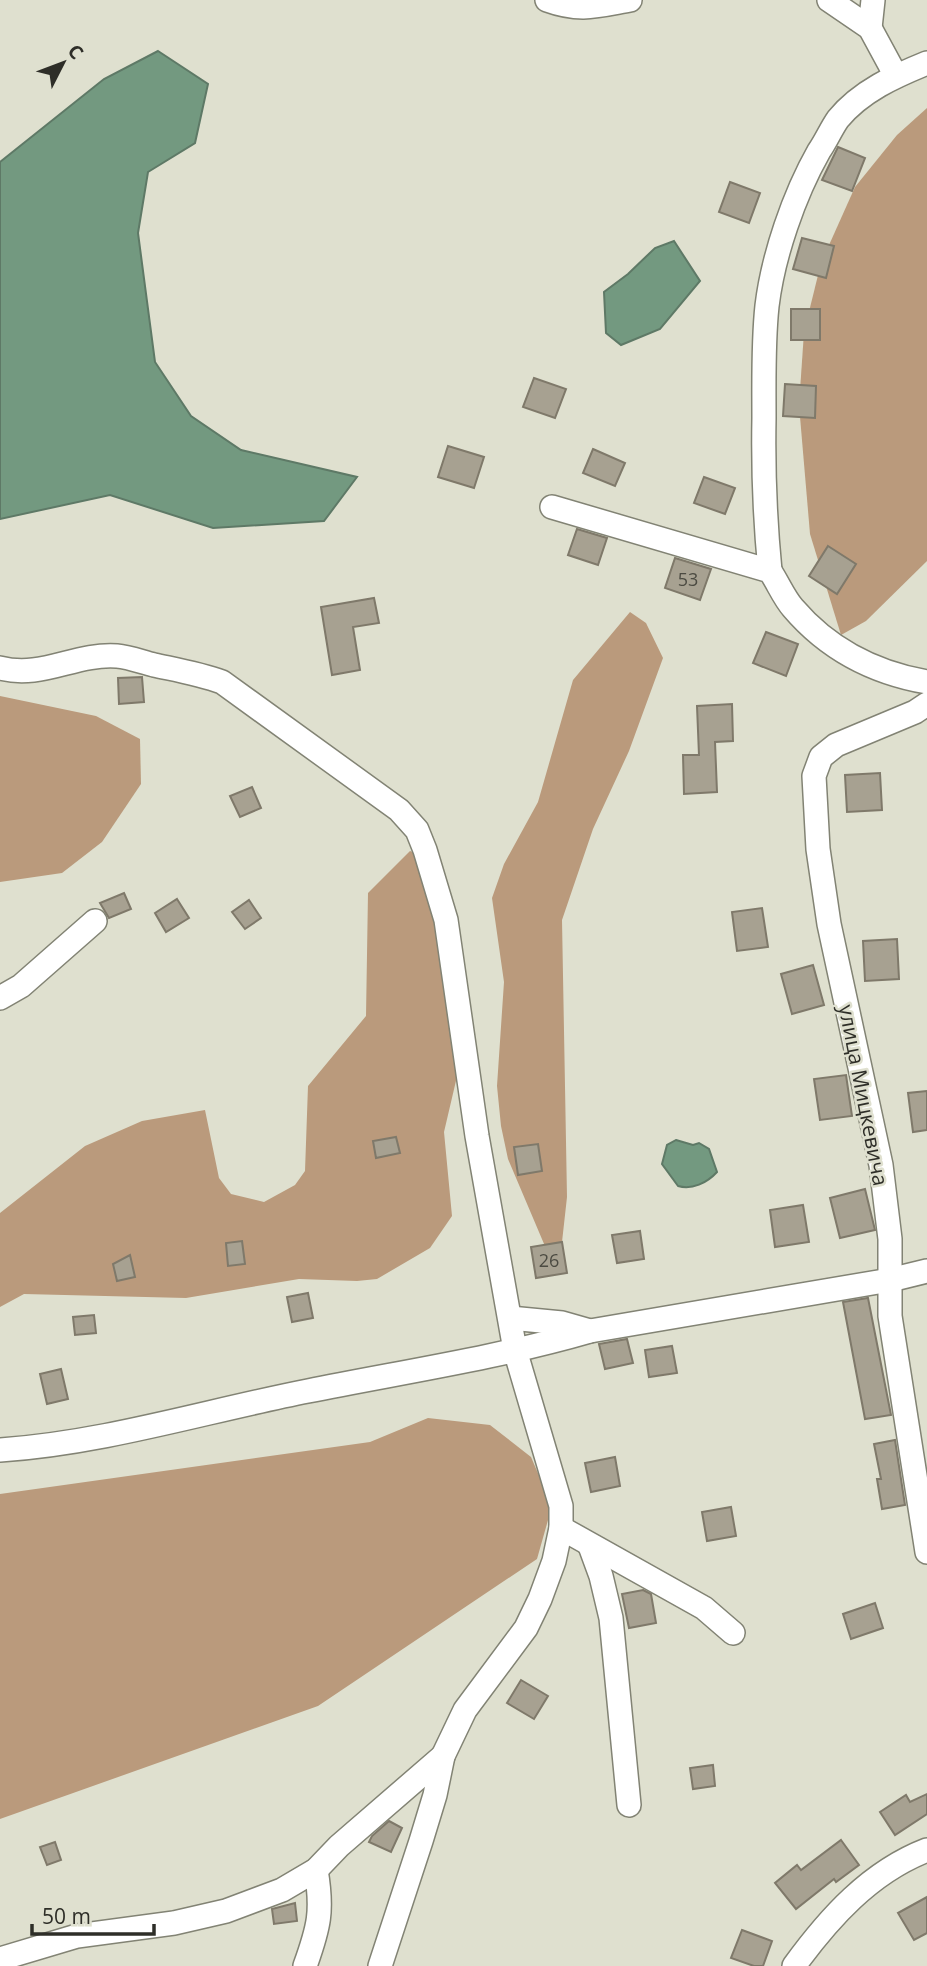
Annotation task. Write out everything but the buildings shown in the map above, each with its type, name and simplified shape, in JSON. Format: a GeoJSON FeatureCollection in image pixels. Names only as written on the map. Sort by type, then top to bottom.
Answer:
{"type":"FeatureCollection","features":[{"type":"Feature","properties":{"kind":"street"},"geometry":{"type":"LineString","coordinates":[[547,0],[570,8],[630,0]]}},
{"type":"Feature","properties":{"kind":"street"},"geometry":{"type":"LineString","coordinates":[[829,0],[870,28],[896,76]]}},
{"type":"Feature","properties":{"kind":"street"},"geometry":{"type":"LineString","coordinates":[[870,28],[873,0]]}},
{"type":"Feature","properties":{"kind":"street"},"geometry":{"type":"LineString","coordinates":[[927,63],[896,76],[864,95],[838,120],[810,167],[772,275],[766,319],[764,442],[766,531],[771,571],[792,607],[822,637],[849,656],[900,678],[927,682]]}},
{"type":"Feature","properties":{"kind":"street"},"geometry":{"type":"LineString","coordinates":[[552,507],[771,571]]}},
{"type":"Feature","properties":{"kind":"street"},"geometry":{"type":"LineString","coordinates":[[0,668],[40,671],[80,659],[117,656],[201,674],[222,682],[399,810],[417,830],[446,920],[475,1123],[516,1350],[561,1506],[561,1528],[554,1561],[526,1628],[465,1710],[443,1756],[425,1829],[380,1966]]}},
{"type":"Feature","properties":{"kind":"street","name":"улица Мицкевича"},"geometry":{"type":"LineString","coordinates":[[927,704],[915,712],[836,745],[821,757],[814,776],[818,849],[829,924],[881,1165],[890,1239],[890,1316],[927,1552]]}},
{"type":"Feature","properties":{"kind":"street"},"geometry":{"type":"LineString","coordinates":[[0,998],[21,986],[95,920]]}},
{"type":"Feature","properties":{"kind":"street"},"geometry":{"type":"LineString","coordinates":[[0,1450],[34,1448],[86,1439],[516,1350],[590,1331],[890,1280],[927,1271]]}},
{"type":"Feature","properties":{"kind":"street"},"geometry":{"type":"LineString","coordinates":[[510,1318],[562,1322],[590,1331]]}},
{"type":"Feature","properties":{"kind":"street"},"geometry":{"type":"LineString","coordinates":[[561,1528],[704,1608],[733,1633]]}},
{"type":"Feature","properties":{"kind":"street"},"geometry":{"type":"LineString","coordinates":[[590,1546],[601,1576],[611,1618],[629,1805]]}},
{"type":"Feature","properties":{"kind":"street"},"geometry":{"type":"LineString","coordinates":[[0,1959],[77,1936],[174,1923],[226,1911],[282,1890],[316,1870],[339,1846],[443,1756]]}},
{"type":"Feature","properties":{"kind":"street"},"geometry":{"type":"LineString","coordinates":[[794,1966],[823,1926],[865,1886],[913,1855],[927,1850]]}},
{"type":"Feature","properties":{"kind":"street"},"geometry":{"type":"LineString","coordinates":[[304,1966],[318,1930],[321,1899],[316,1870]]}},
{"type":"Feature","properties":{"kind":"shaded area"},"geometry":{"type":"Polygon","coordinates":[[[158,51],[208,84],[195,143],[148,172],[138,233],[155,362],[191,416],[241,450],[357,477],[324,521],[213,528],[110,495],[0,519],[0,162],[104,79],[158,51]]]}},
{"type":"Feature","properties":{"kind":"shaded area"},"geometry":{"type":"Polygon","coordinates":[[[927,108],[927,561],[866,621],[841,635],[810,534],[799,405],[804,332],[821,263],[855,187],[897,135],[927,108]]]}},
{"type":"Feature","properties":{"kind":"shaded area"},"geometry":{"type":"Polygon","coordinates":[[[674,241],[700,281],[660,329],[621,345],[606,333],[604,292],[655,248],[674,241]]]}},
{"type":"Feature","properties":{"kind":"shaded area"},"geometry":{"type":"Polygon","coordinates":[[[630,612],[646,623],[663,658],[629,751],[593,829],[562,920],[567,1197],[562,1242],[550,1258],[508,1159],[501,1126],[497,1086],[504,982],[492,898],[504,864],[538,802],[573,680],[630,612]]]}},
{"type":"Feature","properties":{"kind":"shaded area"},"geometry":{"type":"Polygon","coordinates":[[[0,696],[96,716],[140,739],[141,784],[102,842],[62,873],[0,882],[0,696]]]}},
{"type":"Feature","properties":{"kind":"shaded area"},"geometry":{"type":"Polygon","coordinates":[[[410,851],[428,858],[466,1038],[444,1132],[452,1216],[430,1248],[377,1279],[299,1279],[186,1298],[24,1294],[0,1307],[0,1213],[85,1146],[142,1121],[205,1110],[219,1178],[231,1194],[264,1202],[295,1185],[305,1171],[308,1086],[366,1016],[368,893],[410,851]]]}},
{"type":"Feature","properties":{"kind":"shaded area"},"geometry":{"type":"Polygon","coordinates":[[[676,1140],[693,1145],[699,1143],[709,1149],[717,1172],[699,1185],[678,1186],[662,1164],[667,1145],[676,1140]]]}},
{"type":"Feature","properties":{"kind":"shaded area"},"geometry":{"type":"Polygon","coordinates":[[[428,1418],[490,1425],[531,1457],[552,1506],[537,1559],[318,1706],[0,1819],[0,1494],[370,1442],[428,1418]]]}}]}
